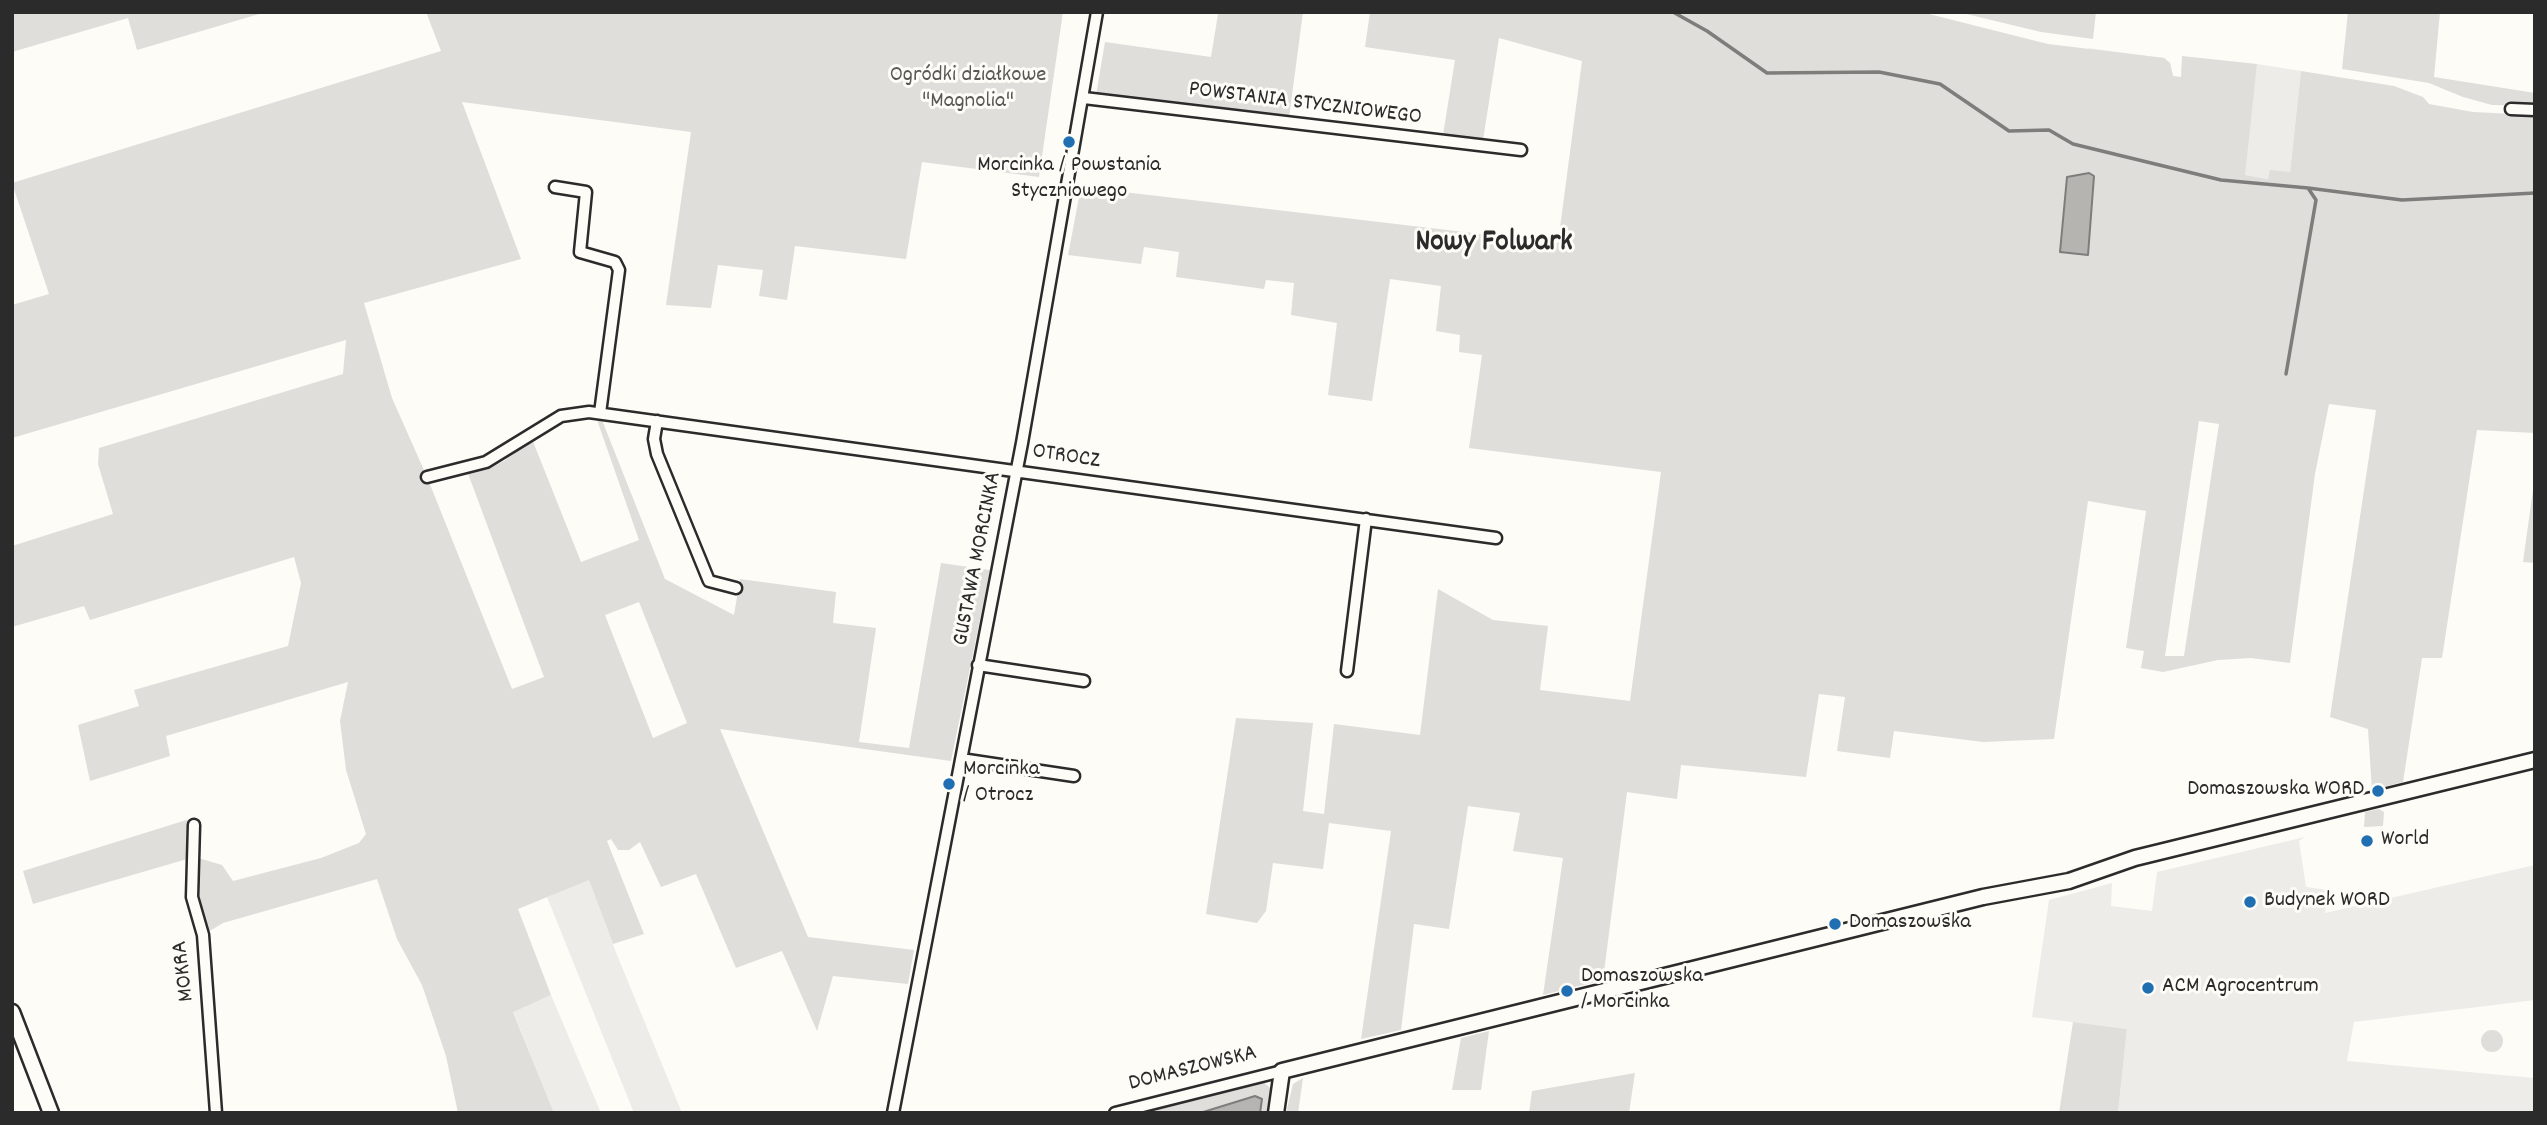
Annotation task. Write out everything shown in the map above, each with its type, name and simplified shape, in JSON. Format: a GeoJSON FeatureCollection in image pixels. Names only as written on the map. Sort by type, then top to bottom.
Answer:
{"type":"FeatureCollection","features":[{"type":"Feature","properties":{"kind":"street","name":"GUSTAWA MORCINKA"},"geometry":{"type":"LineString","coordinates":[[893,1113],[1016,470],[1097,12]]}},
{"type":"Feature","properties":{"kind":"street","name":"POWSTANIA STYCZNIOWEGO"},"geometry":{"type":"LineString","coordinates":[[1084,97],[1521,150]]}},
{"type":"Feature","properties":{"kind":"street"},"geometry":{"type":"LineString","coordinates":[[2511,109],[2535,110]]}},
{"type":"Feature","properties":{"kind":"street"},"geometry":{"type":"LineString","coordinates":[[428,477],[486,462],[561,416],[594,412],[619,270],[615,262],[580,252],[586,192],[555,187]]}},
{"type":"Feature","properties":{"kind":"street","name":"OTROCZ"},"geometry":{"type":"LineString","coordinates":[[594,412],[1496,538]]}},
{"type":"Feature","properties":{"kind":"street"},"geometry":{"type":"LineString","coordinates":[[657,421],[654,439],[657,454],[709,581],[736,588]]}},
{"type":"Feature","properties":{"kind":"street"},"geometry":{"type":"LineString","coordinates":[[1347,671],[1366,519]]}},
{"type":"Feature","properties":{"kind":"street"},"geometry":{"type":"LineString","coordinates":[[978,665],[1084,681]]}},
{"type":"Feature","properties":{"kind":"street"},"geometry":{"type":"LineString","coordinates":[[961,759],[1074,776]]}},
{"type":"Feature","properties":{"kind":"street","name":"DOMASZOWSKA"},"geometry":{"type":"LineString","coordinates":[[1115,1113],[1995,894],[2069,881],[2135,858],[2535,760]]}},
{"type":"Feature","properties":{"kind":"street","name":"MOKRA"},"geometry":{"type":"LineString","coordinates":[[194,825],[192,897],[203,934],[216,1113]]}},
{"type":"Feature","properties":{"kind":"street"},"geometry":{"type":"LineString","coordinates":[[12,1012],[51,1113]]}},
{"type":"Feature","properties":{"kind":"street","name":"DOMASZOWSKA"},"geometry":{"type":"LineString","coordinates":[[1276,1113],[1282,1071]]}},
{"type":"Feature","properties":{"kind":"shaded area"},"geometry":{"type":"Polygon","coordinates":[[[2088,48],[2164,58],[2170,63],[2177,91],[2252,103],[2257,64],[2301,71],[2290,172],[2269,179],[2245,175],[2088,48]]]}},
{"type":"Feature","properties":{"kind":"shaded area"},"geometry":{"type":"Polygon","coordinates":[[[2089,173],[2094,176],[2088,255],[2060,252],[2067,177],[2089,173]]]}},
{"type":"Feature","properties":{"kind":"shaded area"},"geometry":{"type":"Polygon","coordinates":[[[2305,837],[2299,841],[2306,887],[2328,890],[2325,913],[2535,865],[2535,1000],[2354,1022],[2347,1061],[2535,1078],[2535,1113],[2118,1113],[2127,1029],[2032,1017],[2049,900],[2112,883],[2111,906],[2152,911],[2157,872],[2305,837]]]}},
{"type":"Feature","properties":{"kind":"shaded area"},"geometry":{"type":"Polygon","coordinates":[[[589,879],[682,1113],[634,1113],[547,897],[589,879]]]}},
{"type":"Feature","properties":{"kind":"shaded area"},"geometry":{"type":"Polygon","coordinates":[[[551,995],[601,1113],[554,1113],[513,1011],[551,995]]]}},
{"type":"Feature","properties":{"kind":"shaded area"},"geometry":{"type":"Polygon","coordinates":[[[1255,1096],[1262,1099],[1260,1113],[1200,1113],[1255,1096]]]}},
{"type":"Feature","properties":{"kind":"green space"},"geometry":{"type":"Polygon","coordinates":[[[12,12],[266,12],[137,50],[128,18],[12,52],[12,12]]]}},
{"type":"Feature","properties":{"kind":"green space","name":"Ogródki działkowe \"Magnolia\""},"geometry":{"type":"Polygon","coordinates":[[[426,12],[1063,12],[1039,177],[922,162],[906,259],[795,246],[787,300],[759,296],[763,270],[718,265],[711,308],[666,305],[691,132],[462,102],[521,259],[364,303],[392,398],[427,477],[512,689],[544,677],[467,471],[486,470],[504,461],[532,439],[581,562],[639,540],[596,417],[602,420],[665,579],[734,615],[740,579],[836,592],[833,623],[876,628],[859,742],[909,748],[941,563],[990,570],[951,761],[720,729],[808,937],[914,950],[908,984],[833,976],[817,1031],[782,951],[736,968],[696,874],[661,887],[640,842],[629,850],[618,850],[611,839],[607,841],[644,934],[613,944],[589,880],[518,909],[551,995],[513,1012],[554,1113],[458,1113],[446,1056],[422,985],[397,939],[377,879],[223,923],[203,935],[192,897],[194,857],[33,904],[23,871],[196,817],[195,857],[222,865],[233,881],[321,858],[359,843],[366,834],[346,770],[340,721],[348,682],[166,736],[170,756],[90,781],[78,725],[139,706],[134,690],[288,646],[301,583],[294,557],[90,620],[84,606],[12,627],[12,546],[113,514],[98,464],[99,448],[343,374],[346,340],[12,438],[12,305],[49,294],[12,183],[441,51],[426,12]],[[639,602],[605,615],[653,738],[687,723],[639,602]]]}},
{"type":"Feature","properties":{"kind":"green space"},"geometry":{"type":"Polygon","coordinates":[[[1213,12],[1303,12],[1289,118],[1096,95],[1105,42],[1211,57],[1218,14],[1213,12]]]}},
{"type":"Feature","properties":{"kind":"green space"},"geometry":{"type":"Polygon","coordinates":[[[1370,12],[1921,12],[2048,44],[2164,58],[2170,63],[2173,76],[2181,77],[2182,56],[2257,64],[2245,175],[2268,179],[2270,170],[2290,172],[2301,71],[2394,86],[2423,97],[2429,104],[2473,112],[2535,115],[2535,433],[2477,430],[2442,658],[2422,658],[2403,782],[2372,790],[2368,729],[2330,717],[2376,410],[2329,404],[2315,474],[2290,663],[2251,658],[2218,660],[2163,672],[2141,668],[2144,651],[2126,648],[2146,511],[2088,501],[2054,739],[1983,742],[1894,731],[1890,758],[1837,751],[1845,697],[1819,694],[1806,777],[1681,765],[1677,799],[1627,792],[1603,980],[1543,995],[1563,858],[1513,851],[1520,813],[1468,806],[1449,929],[1414,924],[1401,1030],[1361,1039],[1391,831],[1329,823],[1323,869],[1273,863],[1266,911],[1257,923],[1206,914],[1236,718],[1313,723],[1303,811],[1324,814],[1334,724],[1420,735],[1438,589],[1493,620],[1548,626],[1540,690],[1630,701],[1661,472],[1469,448],[1482,355],[1459,352],[1460,335],[1436,331],[1441,286],[1390,279],[1372,401],[1328,395],[1337,323],[1291,315],[1294,283],[1266,280],[1264,289],[1176,277],[1179,252],[1144,247],[1141,264],[1068,255],[1081,187],[1558,243],[1582,61],[1499,38],[1483,140],[1443,135],[1455,60],[1365,47],[1370,12]],[[2199,421],[2165,656],[2184,656],[2219,424],[2199,421]]]}},
{"type":"Feature","properties":{"kind":"green space"},"geometry":{"type":"Polygon","coordinates":[[[1958,12],[2096,12],[2093,39],[2041,32],[1958,12]]]}},
{"type":"Feature","properties":{"kind":"green space"},"geometry":{"type":"Polygon","coordinates":[[[2348,12],[2440,12],[2434,77],[2535,93],[2535,106],[2492,105],[2429,83],[2342,69],[2348,12]]]}},
{"type":"Feature","properties":{"kind":"green space"},"geometry":{"type":"Polygon","coordinates":[[[2535,475],[2535,563],[2523,562],[2535,475]]]}},
{"type":"Feature","properties":{"kind":"green space"},"geometry":{"type":"Polygon","coordinates":[[[2379,809],[2384,812],[2383,826],[2364,827],[2365,812],[2379,809]]]}},
{"type":"Feature","properties":{"kind":"green space"},"geometry":{"type":"Polygon","coordinates":[[[2073,1022],[2127,1029],[2118,1113],[2059,1113],[2073,1022]]]}},
{"type":"Feature","properties":{"kind":"green space"},"geometry":{"type":"Polygon","coordinates":[[[2492,1030],[2500,1033],[2503,1041],[2500,1049],[2492,1052],[2484,1049],[2481,1041],[2484,1033],[2492,1030]]]}},
{"type":"Feature","properties":{"kind":"green space"},"geometry":{"type":"Polygon","coordinates":[[[1489,1031],[1481,1090],[1452,1090],[1461,1038],[1489,1031]]]}},
{"type":"Feature","properties":{"kind":"green space"},"geometry":{"type":"Polygon","coordinates":[[[1635,1073],[1629,1113],[1529,1113],[1532,1091],[1635,1073]]]}},
{"type":"Feature","properties":{"kind":"green space"},"geometry":{"type":"Polygon","coordinates":[[[1303,1078],[1298,1113],[1286,1113],[1293,1084],[1303,1078]]]}},
{"type":"Feature","properties":{"kind":"green space"},"geometry":{"type":"Polygon","coordinates":[[[1263,1082],[1273,1090],[1270,1113],[1137,1113],[1263,1082]]]}},
{"type":"Feature","properties":{"kind":"waterway"},"geometry":{"type":"LineString","coordinates":[[1673,12],[1707,31],[1767,73],[1879,72],[1940,84],[2009,131],[2049,130],[2073,144],[2221,180],[2308,188],[2316,200],[2286,374]]}},
{"type":"Feature","properties":{"kind":"waterway"},"geometry":{"type":"LineString","coordinates":[[2308,188],[2402,200],[2535,193]]}},
{"type":"Feature","properties":{"kind":"place","name":"Morcinka / Powstania Styczniowego"},"geometry":{"type":"Point","coordinates":[1069,142]}},
{"type":"Feature","properties":{"kind":"place","name":"Morcinka / Otrocz"},"geometry":{"type":"Point","coordinates":[949,784]}},
{"type":"Feature","properties":{"kind":"place","name":"Domaszowska WORD"},"geometry":{"type":"Point","coordinates":[2378,791]}},
{"type":"Feature","properties":{"kind":"place","name":"World"},"geometry":{"type":"Point","coordinates":[2367,841]}},
{"type":"Feature","properties":{"kind":"place","name":"Budynek WORD"},"geometry":{"type":"Point","coordinates":[2250,902]}},
{"type":"Feature","properties":{"kind":"place","name":"Domaszowska"},"geometry":{"type":"Point","coordinates":[1835,924]}},
{"type":"Feature","properties":{"kind":"place","name":"ACM Agrocentrum"},"geometry":{"type":"Point","coordinates":[2148,988]}},
{"type":"Feature","properties":{"kind":"place","name":"Domaszowska / Morcinka"},"geometry":{"type":"Point","coordinates":[1567,991]}},
{"type":"Feature","properties":{"kind":"district","name":"Nowy Folwark"},"geometry":{"type":"Point","coordinates":[1494,245]}}]}
